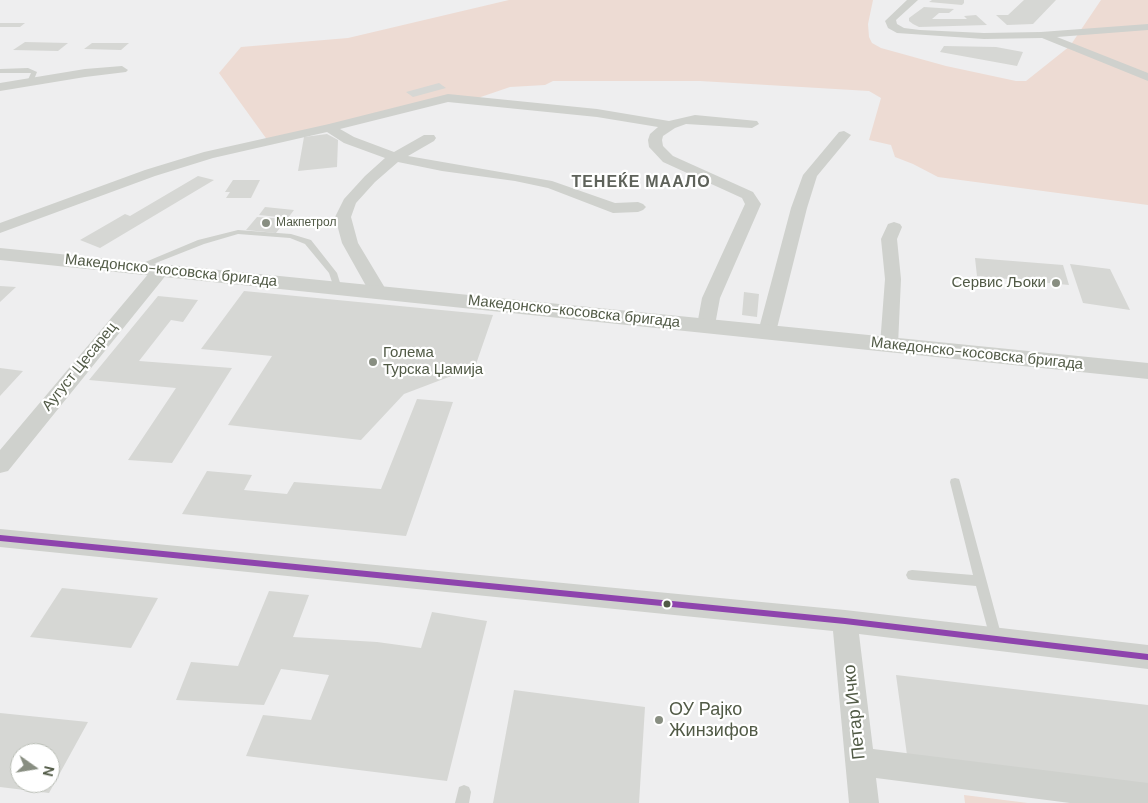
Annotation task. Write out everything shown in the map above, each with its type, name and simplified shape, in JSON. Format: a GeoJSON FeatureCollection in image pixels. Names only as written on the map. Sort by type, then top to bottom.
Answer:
{"type":"FeatureCollection","features":[{"type":"Feature","properties":{"kind":"street"},"geometry":{"type":"LineString","coordinates":[[912,0],[892,18],[890,21],[892,26],[901,30],[937,35],[1041,35],[1148,27]]}},
{"type":"Feature","properties":{"kind":"street"},"geometry":{"type":"LineString","coordinates":[[1041,35],[1148,76]]}},
{"type":"Feature","properties":{"kind":"street"},"geometry":{"type":"LineString","coordinates":[[0,87],[85,72],[122,70]]}},
{"type":"Feature","properties":{"kind":"street"},"geometry":{"type":"LineString","coordinates":[[0,228],[150,173],[209,155],[330,128],[426,103],[455,98],[521,107],[597,113],[670,125],[695,119],[752,124]]}},
{"type":"Feature","properties":{"kind":"street"},"geometry":{"type":"LineString","coordinates":[[670,125],[658,134],[655,140],[656,147],[668,159],[748,195],[753,204],[711,298],[706,325]]}},
{"type":"Feature","properties":{"kind":"street"},"geometry":{"type":"LineString","coordinates":[[330,128],[349,140],[395,157],[442,167],[514,176],[552,185],[613,208],[638,207]]}},
{"type":"Feature","properties":{"kind":"street"},"geometry":{"type":"LineString","coordinates":[[767,332],[799,208],[810,176],[844,135]]}},
{"type":"Feature","properties":{"kind":"street"},"geometry":{"type":"LineString","coordinates":[[379,293],[350,243],[343,218],[349,202],[370,179],[395,157],[429,138]]}},
{"type":"Feature","properties":{"kind":"street"},"geometry":{"type":"LineString","coordinates":[[889,345],[893,279],[889,239],[894,227]]}},
{"type":"Feature","properties":{"kind":"street","name":"Македонско-косовска бригада"},"geometry":{"type":"LineString","coordinates":[[0,254],[1148,371]]}},
{"type":"Feature","properties":{"kind":"street","name":"Аугуст Цесарец"},"geometry":{"type":"LineString","coordinates":[[0,465],[161,270]]}},
{"type":"Feature","properties":{"kind":"street"},"geometry":{"type":"LineString","coordinates":[[0,538],[845,621],[1148,657]]}},
{"type":"Feature","properties":{"kind":"street","name":"Петар Ичко"},"geometry":{"type":"LineString","coordinates":[[845,621],[864,803]]}},
{"type":"Feature","properties":{"kind":"street"},"geometry":{"type":"LineString","coordinates":[[860,762],[1148,798]]}},
{"type":"Feature","properties":{"kind":"lane"},"geometry":{"type":"LineString","coordinates":[[0,71],[28,70],[34,72],[30,82]]}},
{"type":"Feature","properties":{"kind":"lane"},"geometry":{"type":"LineString","coordinates":[[135,268],[201,242],[238,232],[291,236],[308,242],[317,252],[333,273],[338,289]]}},
{"type":"Feature","properties":{"kind":"lane"},"geometry":{"type":"LineString","coordinates":[[955,482],[997,639]]}},
{"type":"Feature","properties":{"kind":"lane"},"geometry":{"type":"LineString","coordinates":[[912,575],[981,581]]}},
{"type":"Feature","properties":{"kind":"shaded area"},"geometry":{"type":"Polygon","coordinates":[[[509,0],[873,0],[868,24],[869,37],[872,43],[881,48],[946,66],[1016,81],[1026,81],[1070,46],[1101,0],[1148,0],[1148,205],[938,177],[895,157],[891,145],[869,140],[881,98],[869,91],[700,81],[553,81],[545,85],[510,87],[472,100],[455,98],[268,141],[219,73],[241,47],[348,38],[509,0]]]}},
{"type":"Feature","properties":{"kind":"shaded area"},"geometry":{"type":"Polygon","coordinates":[[[964,795],[1028,803],[965,803],[964,795]]]}},
{"type":"Feature","properties":{"kind":"building"},"geometry":{"type":"Polygon","coordinates":[[[932,0],[964,0],[964,3],[962,5],[929,2],[932,0]]]}},
{"type":"Feature","properties":{"kind":"building"},"geometry":{"type":"Polygon","coordinates":[[[1024,0],[1056,0],[1033,24],[1007,25],[996,15],[1008,15],[1024,0]]]}},
{"type":"Feature","properties":{"kind":"building"},"geometry":{"type":"Polygon","coordinates":[[[924,7],[954,9],[949,13],[939,13],[932,19],[967,19],[964,16],[976,15],[987,25],[919,27],[909,21],[909,18],[924,7]]]}},
{"type":"Feature","properties":{"kind":"building"},"geometry":{"type":"Polygon","coordinates":[[[0,23],[25,23],[20,27],[0,27],[0,23]]]}},
{"type":"Feature","properties":{"kind":"building"},"geometry":{"type":"Polygon","coordinates":[[[25,42],[68,43],[58,51],[13,50],[25,42]]]}},
{"type":"Feature","properties":{"kind":"building"},"geometry":{"type":"Polygon","coordinates":[[[92,43],[129,43],[121,50],[84,49],[92,43]]]}},
{"type":"Feature","properties":{"kind":"building"},"geometry":{"type":"Polygon","coordinates":[[[944,46],[996,47],[1023,52],[1017,66],[940,52],[944,46]]]}},
{"type":"Feature","properties":{"kind":"building"},"geometry":{"type":"Polygon","coordinates":[[[439,83],[446,88],[413,97],[406,92],[439,83]]]}},
{"type":"Feature","properties":{"kind":"building"},"geometry":{"type":"Polygon","coordinates":[[[327,134],[338,140],[337,167],[298,171],[304,137],[327,134]]]}},
{"type":"Feature","properties":{"kind":"building"},"geometry":{"type":"Polygon","coordinates":[[[198,176],[214,180],[100,248],[80,240],[125,214],[130,216],[198,176]]]}},
{"type":"Feature","properties":{"kind":"building"},"geometry":{"type":"Polygon","coordinates":[[[233,180],[260,180],[251,198],[226,198],[230,192],[225,192],[233,180]]]}},
{"type":"Feature","properties":{"kind":"building"},"geometry":{"type":"Polygon","coordinates":[[[265,207],[294,210],[288,218],[259,215],[265,207]]]}},
{"type":"Feature","properties":{"kind":"building"},"geometry":{"type":"Polygon","coordinates":[[[257,217],[287,219],[276,233],[246,230],[257,217]]]}},
{"type":"Feature","properties":{"kind":"building"},"geometry":{"type":"Polygon","coordinates":[[[975,258],[1063,265],[1069,285],[977,276],[975,258]]]}},
{"type":"Feature","properties":{"kind":"building"},"geometry":{"type":"Polygon","coordinates":[[[1070,264],[1110,269],[1130,310],[1083,303],[1070,264]]]}},
{"type":"Feature","properties":{"kind":"building"},"geometry":{"type":"Polygon","coordinates":[[[0,286],[16,287],[0,302],[0,286]]]}},
{"type":"Feature","properties":{"kind":"building","name":"Голема Турска Џамија"},"geometry":{"type":"Polygon","coordinates":[[[244,291],[493,315],[475,367],[404,394],[361,440],[228,425],[272,356],[201,349],[244,291]]]}},
{"type":"Feature","properties":{"kind":"building"},"geometry":{"type":"Polygon","coordinates":[[[744,292],[759,294],[757,317],[742,315],[744,292]]]}},
{"type":"Feature","properties":{"kind":"building"},"geometry":{"type":"Polygon","coordinates":[[[158,296],[198,300],[183,322],[171,320],[139,361],[232,368],[172,463],[128,460],[176,388],[89,380],[158,296]]]}},
{"type":"Feature","properties":{"kind":"building"},"geometry":{"type":"Polygon","coordinates":[[[0,368],[23,371],[0,396],[0,368]]]}},
{"type":"Feature","properties":{"kind":"building"},"geometry":{"type":"Polygon","coordinates":[[[417,399],[453,402],[406,536],[182,514],[207,471],[252,475],[244,490],[287,494],[294,482],[381,489],[417,399]]]}},
{"type":"Feature","properties":{"kind":"building"},"geometry":{"type":"Polygon","coordinates":[[[62,588],[158,598],[131,648],[30,637],[62,588]]]}},
{"type":"Feature","properties":{"kind":"building"},"geometry":{"type":"Polygon","coordinates":[[[269,591],[309,595],[293,637],[377,642],[421,648],[432,612],[487,621],[447,781],[246,756],[263,715],[311,720],[329,675],[281,669],[264,705],[176,700],[191,662],[238,666],[269,591]]]}},
{"type":"Feature","properties":{"kind":"building"},"geometry":{"type":"Polygon","coordinates":[[[896,675],[1148,705],[1148,785],[907,755],[896,675]]]}},
{"type":"Feature","properties":{"kind":"building"},"geometry":{"type":"Polygon","coordinates":[[[514,690],[645,707],[639,803],[493,803],[514,690]]]}},
{"type":"Feature","properties":{"kind":"building"},"geometry":{"type":"Polygon","coordinates":[[[0,713],[88,722],[60,773],[60,743],[10,743],[10,788],[0,787],[0,713]]]}},
{"type":"Feature","properties":{"kind":"transit line"},"geometry":{"type":"LineString","coordinates":[[0,538],[845,621],[1148,657]]}},
{"type":"Feature","properties":{"kind":"place","name":"Макпетрол"},"geometry":{"type":"Point","coordinates":[266,223]}},
{"type":"Feature","properties":{"kind":"place","name":"Сервис Љоки"},"geometry":{"type":"Point","coordinates":[1056,283]}},
{"type":"Feature","properties":{"kind":"place","name":"Голема Турска Џамија"},"geometry":{"type":"Point","coordinates":[373,362]}},
{"type":"Feature","properties":{"kind":"place","name":"ОУ Рајко Жинзифов"},"geometry":{"type":"Point","coordinates":[659,720]}},
{"type":"Feature","properties":{"kind":"district","name":"ТЕНЕЌЕ МААЛО"},"geometry":{"type":"Point","coordinates":[641,183]}}]}
